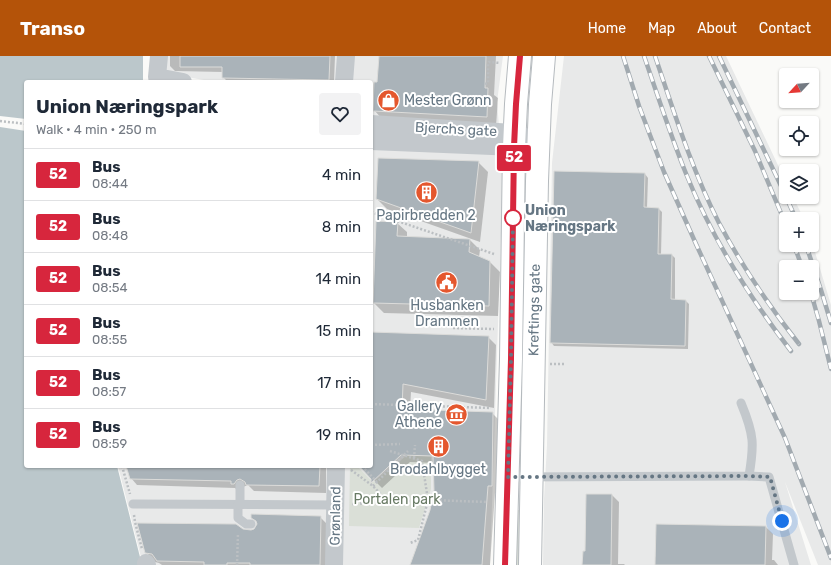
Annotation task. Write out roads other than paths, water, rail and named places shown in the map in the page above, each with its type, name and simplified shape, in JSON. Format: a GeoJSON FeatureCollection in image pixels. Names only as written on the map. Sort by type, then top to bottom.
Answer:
{"type":"FeatureCollection","features":[{"type":"Feature","properties":{"kind":"main road","name":"Kreftings gate"},"geometry":{"type":"LineString","coordinates":[[505,565],[511,359],[514,140],[520,56]]}},
{"type":"Feature","properties":{"kind":"main road","name":"Kreftings gate"},"geometry":{"type":"LineString","coordinates":[[530,565],[538,142],[544,56]]}},
{"type":"Feature","properties":{"kind":"street"},"geometry":{"type":"LineString","coordinates":[[158,56],[157,77],[173,80]]}},
{"type":"Feature","properties":{"kind":"street"},"geometry":{"type":"LineString","coordinates":[[344,80],[346,56]]}},
{"type":"Feature","properties":{"kind":"street","name":"Bjerchs gate"},"geometry":{"type":"LineString","coordinates":[[373,124],[538,142]]}},
{"type":"Feature","properties":{"kind":"street","name":"Bjerchs gate"},"geometry":{"type":"LineString","coordinates":[[373,141],[514,140]]}},
{"type":"Feature","properties":{"kind":"street","name":"Grønland"},"geometry":{"type":"LineString","coordinates":[[334,565],[336,468]]}},
{"type":"Feature","properties":{"kind":"lane"},"geometry":{"type":"LineString","coordinates":[[741,404],[749,425],[752,440],[752,458],[749,476]]}},
{"type":"Feature","properties":{"kind":"lane"},"geometry":{"type":"LineString","coordinates":[[508,477],[770,477],[794,565]]}},
{"type":"Feature","properties":{"kind":"lane"},"geometry":{"type":"LineString","coordinates":[[240,485],[238,518],[246,524],[251,524]]}},
{"type":"Feature","properties":{"kind":"lane"},"geometry":{"type":"LineString","coordinates":[[133,504],[335,505]]}},
{"type":"Feature","properties":{"kind":"railway"},"geometry":{"type":"LineString","coordinates":[[623,56],[639,106],[664,172],[785,438],[831,558]]}},
{"type":"Feature","properties":{"kind":"railway"},"geometry":{"type":"LineString","coordinates":[[644,56],[681,161],[708,223],[733,268],[791,351]]}},
{"type":"Feature","properties":{"kind":"railway"},"geometry":{"type":"LineString","coordinates":[[655,56],[676,119],[709,203],[737,255],[756,285],[799,344]]}},
{"type":"Feature","properties":{"kind":"railway"},"geometry":{"type":"LineString","coordinates":[[709,56],[755,151],[781,212]]}},
{"type":"Feature","properties":{"kind":"railway"},"geometry":{"type":"LineString","coordinates":[[719,56],[793,212]]}},
{"type":"Feature","properties":{"kind":"railway"},"geometry":{"type":"LineString","coordinates":[[797,252],[799,260]]}},
{"type":"Feature","properties":{"kind":"railway"},"geometry":{"type":"LineString","coordinates":[[808,252],[831,323]]}},
{"type":"Feature","properties":{"kind":"railway"},"geometry":{"type":"LineString","coordinates":[[813,300],[831,369]]}},
{"type":"Feature","properties":{"kind":"place","name":"Mester Grønn"},"geometry":{"type":"Point","coordinates":[389,100]}},
{"type":"Feature","properties":{"kind":"place","name":"Papirbredden 2"},"geometry":{"type":"Point","coordinates":[426,193]}},
{"type":"Feature","properties":{"kind":"place","name":"Union Næringspark"},"geometry":{"type":"Point","coordinates":[513,218]}},
{"type":"Feature","properties":{"kind":"place","name":"Husbanken Drammen"},"geometry":{"type":"Point","coordinates":[447,283]}},
{"type":"Feature","properties":{"kind":"place","name":"Gallery Athene"},"geometry":{"type":"Point","coordinates":[457,414]}},
{"type":"Feature","properties":{"kind":"place","name":"Brodahlbygget"},"geometry":{"type":"Point","coordinates":[438,447]}},
{"type":"Feature","properties":{"kind":"park label","name":"Portalen park"},"geometry":{"type":"Point","coordinates":[397,499]}}]}
